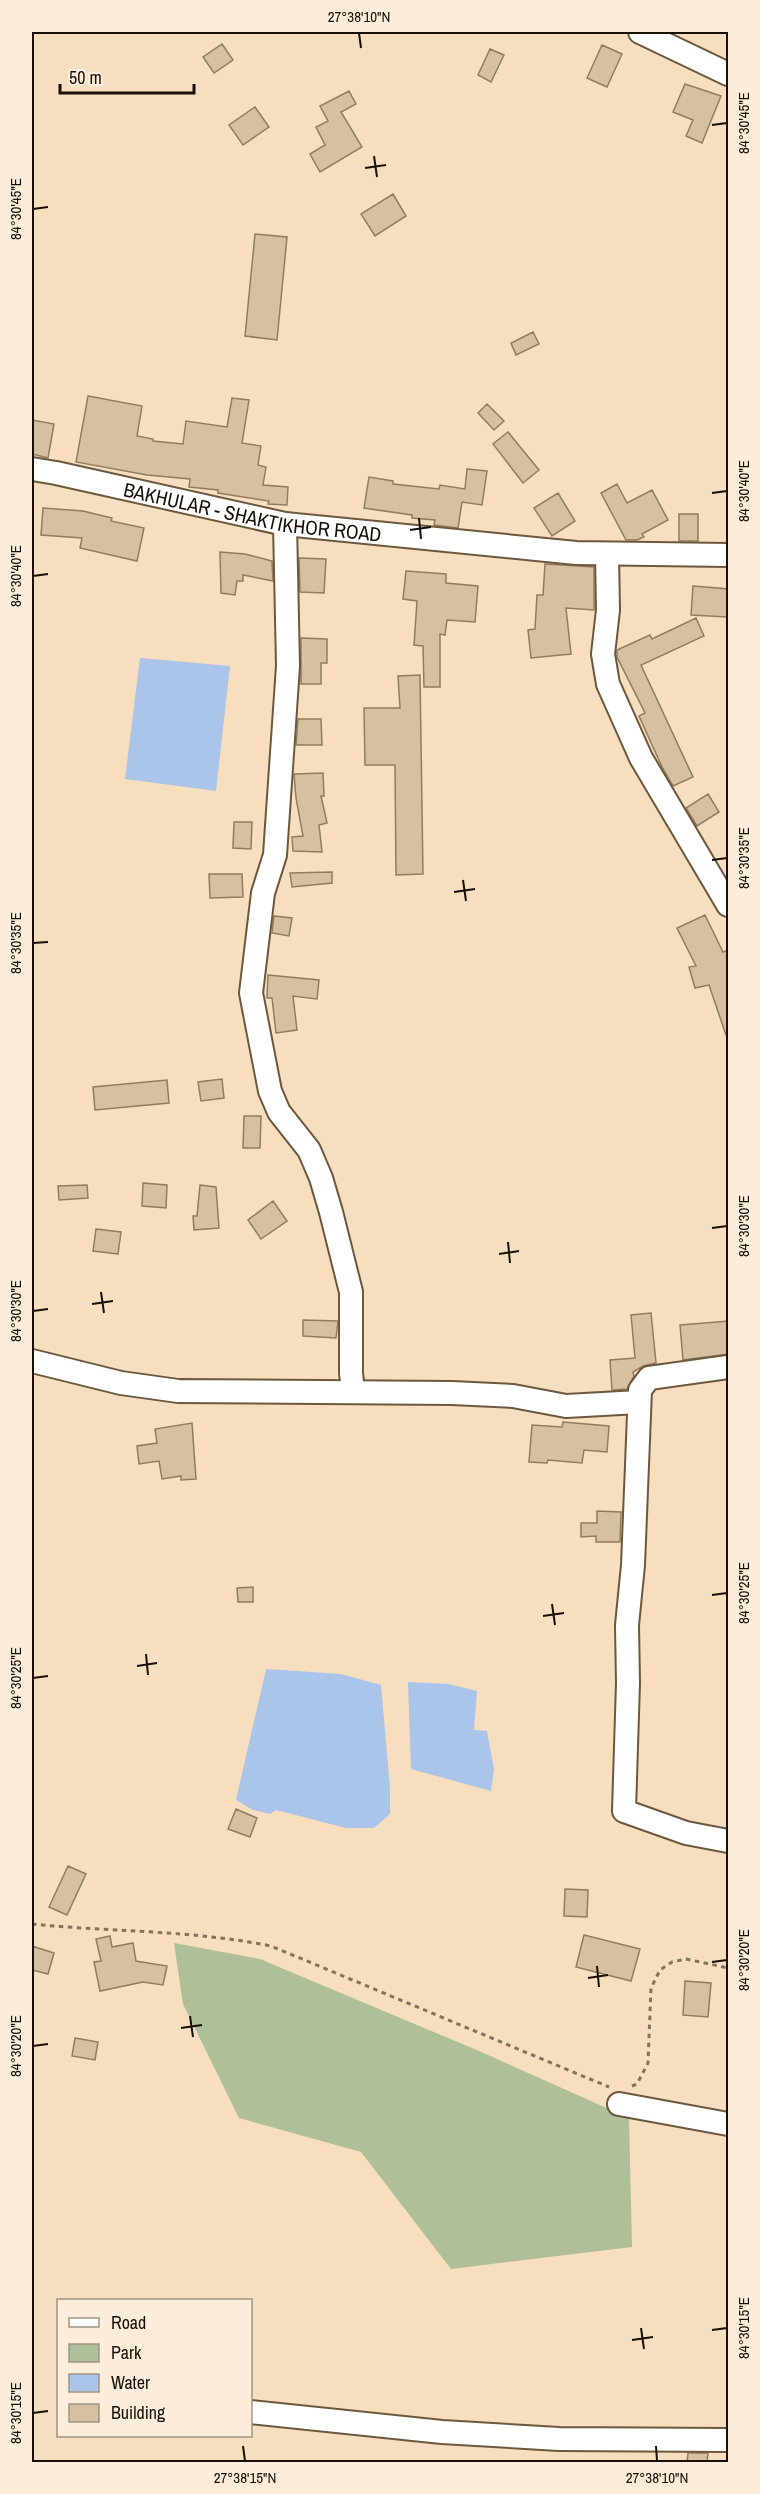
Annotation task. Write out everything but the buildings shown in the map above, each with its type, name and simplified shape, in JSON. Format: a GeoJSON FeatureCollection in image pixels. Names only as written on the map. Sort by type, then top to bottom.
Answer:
{"type":"FeatureCollection","features":[{"type":"Feature","properties":{"kind":"street"},"geometry":{"type":"LineString","coordinates":[[640,32],[729,74]]}},
{"type":"Feature","properties":{"kind":"street","name":"BAKHULAR - SHAKTIKHOR ROAD"},"geometry":{"type":"LineString","coordinates":[[32,469],[56,472],[285,524],[576,553],[729,555]]}},
{"type":"Feature","properties":{"kind":"street"},"geometry":{"type":"LineString","coordinates":[[285,524],[288,666],[275,855],[263,893],[251,993],[270,1091],[279,1112],[309,1150],[321,1178],[331,1212],[351,1292],[353,1392]]}},
{"type":"Feature","properties":{"kind":"street"},"geometry":{"type":"LineString","coordinates":[[607,554],[608,610],[603,654],[608,684],[641,758],[729,904]]}},
{"type":"Feature","properties":{"kind":"street"},"geometry":{"type":"LineString","coordinates":[[32,1361],[121,1383],[178,1391],[503,1396],[566,1406],[639,1402]]}},
{"type":"Feature","properties":{"kind":"street"},"geometry":{"type":"LineString","coordinates":[[729,1367],[649,1378],[640,1390],[633,1565],[627,1625],[628,1683],[624,1811],[686,1833],[729,1841]]}},
{"type":"Feature","properties":{"kind":"street"},"geometry":{"type":"LineString","coordinates":[[619,2093],[729,2124]]}},
{"type":"Feature","properties":{"kind":"street"},"geometry":{"type":"LineString","coordinates":[[252,2412],[442,2432],[547,2438],[729,2440]]}},
{"type":"Feature","properties":{"kind":"path"},"geometry":{"type":"LineString","coordinates":[[32,1924],[232,1938],[271,1946],[619,2093],[637,2084],[648,2063],[651,1988],[660,1970],[672,1962],[686,1959],[729,1968]]}},
{"type":"Feature","properties":{"kind":"green space"},"geometry":{"type":"Polygon","coordinates":[[[174,1943],[260,1959],[479,2051],[629,2118],[632,2247],[451,2269],[361,2152],[239,2118],[183,2004],[174,1943]]]}},
{"type":"Feature","properties":{"kind":"water"},"geometry":{"type":"Polygon","coordinates":[[[140,658],[230,666],[216,791],[125,779],[140,658]]]}},
{"type":"Feature","properties":{"kind":"water"},"geometry":{"type":"Polygon","coordinates":[[[266,1669],[341,1674],[381,1685],[390,1788],[390,1814],[374,1828],[346,1828],[276,1810],[270,1814],[253,1810],[236,1800],[266,1669]]]}},
{"type":"Feature","properties":{"kind":"water"},"geometry":{"type":"Polygon","coordinates":[[[408,1682],[448,1684],[477,1691],[474,1730],[487,1731],[494,1769],[491,1791],[411,1769],[408,1682]]]}}]}
